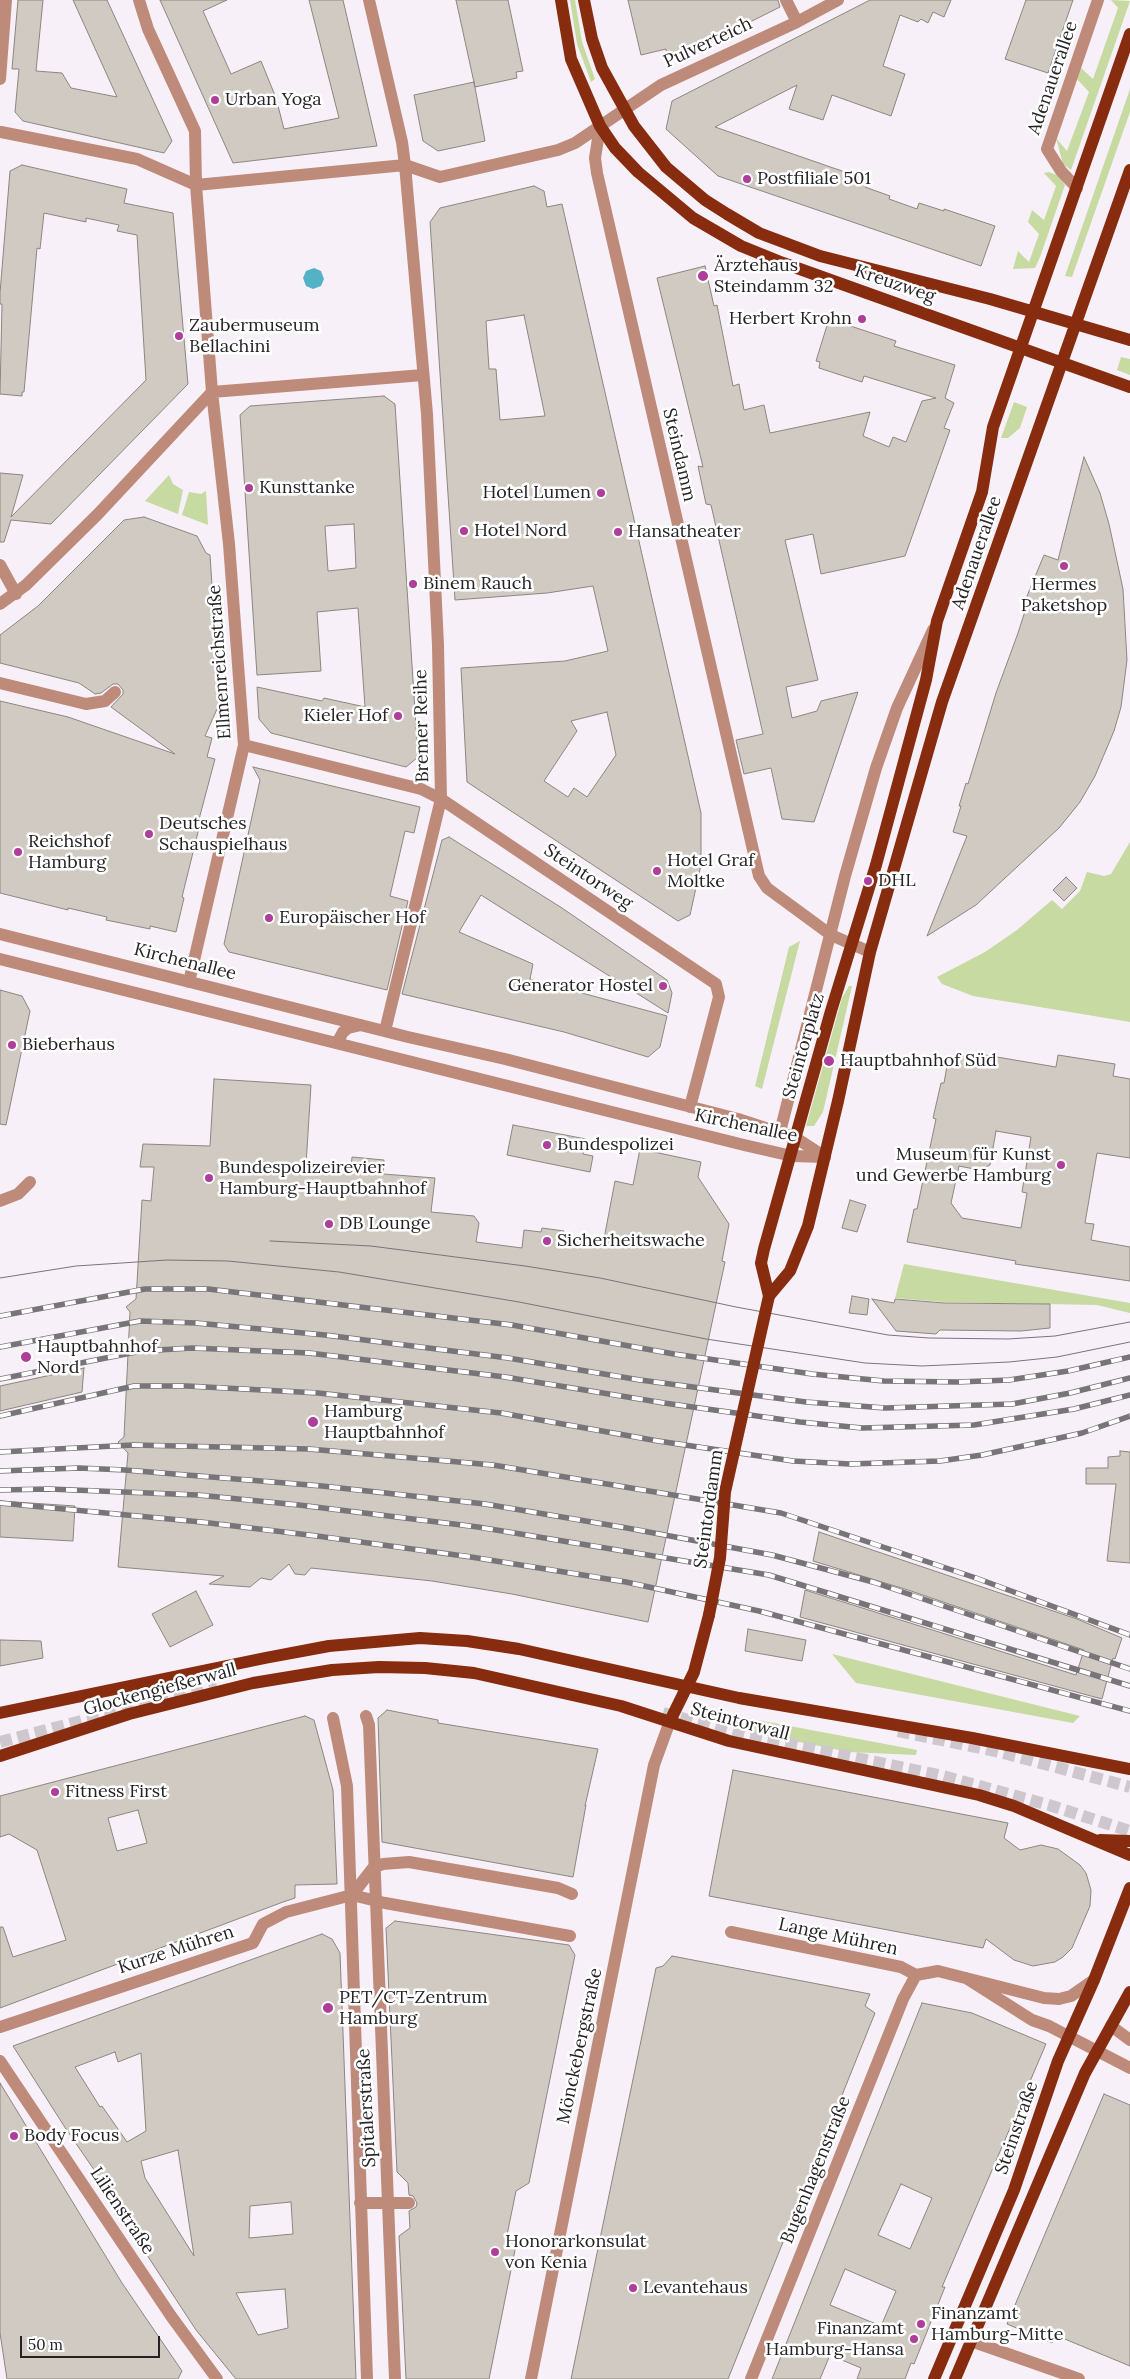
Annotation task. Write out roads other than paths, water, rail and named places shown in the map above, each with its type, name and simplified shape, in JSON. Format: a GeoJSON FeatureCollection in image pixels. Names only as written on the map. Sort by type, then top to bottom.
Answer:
{"type":"FeatureCollection","features":[{"type":"Feature","properties":{"kind":"main road"},"geometry":{"type":"LineString","coordinates":[[561,0],[571,59],[600,126]]}},
{"type":"Feature","properties":{"kind":"main road"},"geometry":{"type":"LineString","coordinates":[[584,0],[599,61],[624,110]]}},
{"type":"Feature","properties":{"kind":"main road","name":"Adenauerallee"},"geometry":{"type":"LineString","coordinates":[[852,946],[926,680],[937,621],[981,498],[994,427],[1130,34]]}},
{"type":"Feature","properties":{"kind":"main road","name":"Kreuzweg"},"geometry":{"type":"LineString","coordinates":[[624,110],[654,154],[683,182],[727,214],[759,233],[820,256],[1034,312],[1130,340]]}},
{"type":"Feature","properties":{"kind":"main road","name":"Kreuzweg"},"geometry":{"type":"LineString","coordinates":[[600,126],[615,148],[651,184],[693,218],[741,246],[782,263],[1130,387]]}},
{"type":"Feature","properties":{"kind":"main road","name":"Adenauerallee"},"geometry":{"type":"LineString","coordinates":[[870,952],[942,702],[1130,170]]}},
{"type":"Feature","properties":{"kind":"main road","name":"Steintorplatz"},"geometry":{"type":"LineString","coordinates":[[792,1156],[852,946]]}},
{"type":"Feature","properties":{"kind":"main road"},"geometry":{"type":"LineString","coordinates":[[825,1157],[870,952]]}},
{"type":"Feature","properties":{"kind":"main road","name":"Steintordamm"},"geometry":{"type":"LineString","coordinates":[[670,1721],[689,1686],[709,1615],[720,1558],[725,1492],[769,1296],[761,1263],[792,1156]]}},
{"type":"Feature","properties":{"kind":"main road","name":"Steintordamm"},"geometry":{"type":"LineString","coordinates":[[769,1296],[787,1276],[798,1253],[813,1210],[825,1157]]}},
{"type":"Feature","properties":{"kind":"main road","name":"Steintorwall"},"geometry":{"type":"LineString","coordinates":[[329,1646],[420,1638],[467,1641],[518,1649],[739,1698],[925,1730],[1130,1769]]}},
{"type":"Feature","properties":{"kind":"main road","name":"Glockengießerwall"},"geometry":{"type":"LineString","coordinates":[[0,1713],[187,1673],[329,1646]]}},
{"type":"Feature","properties":{"kind":"main road","name":"Steintorwall"},"geometry":{"type":"LineString","coordinates":[[332,1670],[399,1667],[474,1674],[621,1706],[729,1741],[979,1795],[1014,1806],[1130,1855]]}},
{"type":"Feature","properties":{"kind":"main road","name":"Glockengießerwall"},"geometry":{"type":"LineString","coordinates":[[0,1756],[129,1714],[253,1684],[332,1670]]}},
{"type":"Feature","properties":{"kind":"main road"},"geometry":{"type":"LineString","coordinates":[[1098,1840],[1130,1841]]}},
{"type":"Feature","properties":{"kind":"main road","name":"Steinstraße"},"geometry":{"type":"LineString","coordinates":[[934,2379],[1014,2190],[1058,2061],[1094,1980],[1130,1888]]}},
{"type":"Feature","properties":{"kind":"main road"},"geometry":{"type":"LineString","coordinates":[[955,2379],[1084,2073],[1130,1992]]}},
{"type":"Feature","properties":{"kind":"street"},"geometry":{"type":"LineString","coordinates":[[0,79],[6,0]]}},
{"type":"Feature","properties":{"kind":"street","name":"Ellmenreichstraße"},"geometry":{"type":"LineString","coordinates":[[139,0],[148,29],[195,131],[196,185],[212,392],[229,544],[244,745],[189,982]]}},
{"type":"Feature","properties":{"kind":"street","name":"Bremer Reihe"},"geometry":{"type":"LineString","coordinates":[[369,0],[402,142],[405,165],[427,414],[438,645],[440,799],[385,1031]]}},
{"type":"Feature","properties":{"kind":"street"},"geometry":{"type":"LineString","coordinates":[[786,0],[797,22]]}},
{"type":"Feature","properties":{"kind":"street","name":"Pulverteich"},"geometry":{"type":"LineString","coordinates":[[405,165],[440,177],[558,150],[575,143],[661,85],[797,22],[838,0]]}},
{"type":"Feature","properties":{"kind":"street","name":"Adenauerallee"},"geometry":{"type":"LineString","coordinates":[[1077,188],[1061,171],[1047,150],[1098,0]]}},
{"type":"Feature","properties":{"kind":"street","name":"Steindamm"},"geometry":{"type":"LineString","coordinates":[[600,126],[595,158],[597,174],[755,862],[767,888],[831,935],[852,946],[870,952]]}},
{"type":"Feature","properties":{"kind":"street"},"geometry":{"type":"LineString","coordinates":[[0,134],[137,159],[196,185],[405,165]]}},
{"type":"Feature","properties":{"kind":"street"},"geometry":{"type":"LineString","coordinates":[[0,604],[16,594],[98,514],[212,392],[423,375]]}},
{"type":"Feature","properties":{"kind":"street"},"geometry":{"type":"LineString","coordinates":[[0,565],[16,594]]}},
{"type":"Feature","properties":{"kind":"street","name":"Adenauerallee"},"geometry":{"type":"LineString","coordinates":[[831,935],[876,768],[897,708],[937,621]]}},
{"type":"Feature","properties":{"kind":"street"},"geometry":{"type":"LineString","coordinates":[[0,683],[86,704],[105,701],[115,692]]}},
{"type":"Feature","properties":{"kind":"street","name":"Steintorweg"},"geometry":{"type":"LineString","coordinates":[[244,745],[421,788],[716,984],[719,990],[719,997],[690,1107]]}},
{"type":"Feature","properties":{"kind":"street","name":"Kirchenallee"},"geometry":{"type":"LineString","coordinates":[[0,934],[385,1031],[505,1059],[690,1107],[780,1132],[796,1138],[825,1157]]}},
{"type":"Feature","properties":{"kind":"street","name":"Steintorplatz"},"geometry":{"type":"LineString","coordinates":[[780,1132],[831,935]]}},
{"type":"Feature","properties":{"kind":"street","name":"Kirchenallee"},"geometry":{"type":"LineString","coordinates":[[0,959],[792,1156],[825,1157]]}},
{"type":"Feature","properties":{"kind":"street"},"geometry":{"type":"LineString","coordinates":[[337,1043],[343,1032],[348,1028],[361,1025]]}},
{"type":"Feature","properties":{"kind":"street"},"geometry":{"type":"LineString","coordinates":[[0,1201],[18,1194],[30,1182]]}},
{"type":"Feature","properties":{"kind":"street","name":"Spitalerstraße"},"geometry":{"type":"LineString","coordinates":[[366,1716],[368,1724],[396,2379]]}},
{"type":"Feature","properties":{"kind":"street","name":"Spitalerstraße"},"geometry":{"type":"LineString","coordinates":[[333,1718],[347,1786],[352,1895],[366,2379]]}},
{"type":"Feature","properties":{"kind":"street","name":"Mönckebergstraße"},"geometry":{"type":"LineString","coordinates":[[531,2379],[654,1765],[670,1721]]}},
{"type":"Feature","properties":{"kind":"street"},"geometry":{"type":"LineString","coordinates":[[352,1895],[373,1868],[382,1864],[409,1862],[558,1888],[572,1894]]}},
{"type":"Feature","properties":{"kind":"street","name":"Kurze Mühren"},"geometry":{"type":"LineString","coordinates":[[0,2027],[253,1943],[263,1924],[286,1912],[352,1895],[375,1901]]}},
{"type":"Feature","properties":{"kind":"street"},"geometry":{"type":"LineString","coordinates":[[375,1901],[570,1936]]}},
{"type":"Feature","properties":{"kind":"street","name":"Lange Mühren"},"geometry":{"type":"LineString","coordinates":[[730,1932],[901,1967],[916,1975],[938,1971],[1044,1998],[1059,1999],[1071,1996],[1094,1980]]}},
{"type":"Feature","properties":{"kind":"street","name":"Bugenhagenstraße"},"geometry":{"type":"LineString","coordinates":[[750,2379],[894,2023],[916,1975]]}},
{"type":"Feature","properties":{"kind":"street","name":"Lange Mühren"},"geometry":{"type":"LineString","coordinates":[[966,1978],[1032,2020],[1130,2068]]}},
{"type":"Feature","properties":{"kind":"street"},"geometry":{"type":"LineString","coordinates":[[1111,2026],[1130,2040]]}},
{"type":"Feature","properties":{"kind":"street","name":"Lilienstraße"},"geometry":{"type":"LineString","coordinates":[[0,2061],[171,2316],[217,2379]]}},
{"type":"Feature","properties":{"kind":"street"},"geometry":{"type":"LineString","coordinates":[[360,2203],[409,2203]]}},
{"type":"Feature","properties":{"kind":"street"},"geometry":{"type":"LineString","coordinates":[[971,2341],[1079,2379]]}},
{"type":"Feature","properties":{"kind":"water"},"geometry":{"type":"Polygon","coordinates":[[[314,268],[321,271],[324,279],[321,286],[313,289],[306,286],[303,278],[306,271],[314,268]]]}},
{"type":"Feature","properties":{"kind":"tunnel"},"geometry":{"type":"LineString","coordinates":[[0,1742],[217,1686]]}},
{"type":"Feature","properties":{"kind":"tunnel"},"geometry":{"type":"LineString","coordinates":[[663,1713],[736,1733],[943,1776],[1052,1806],[1130,1831]]}},
{"type":"Feature","properties":{"kind":"tunnel"},"geometry":{"type":"LineString","coordinates":[[898,1731],[1000,1752],[1130,1787]]}},
{"type":"Feature","properties":{"kind":"tram line"},"geometry":{"type":"LineString","coordinates":[[270,1241],[371,1246],[525,1266],[600,1278],[736,1307],[888,1335],[929,1338],[1008,1339],[1055,1336],[1130,1322]]}},
{"type":"Feature","properties":{"kind":"tram line"},"geometry":{"type":"LineString","coordinates":[[0,1278],[76,1266],[167,1260],[228,1261],[339,1272],[519,1302],[706,1339],[865,1363],[922,1366],[1009,1362],[1057,1357],[1130,1342]]}},
{"type":"Feature","properties":{"kind":"railway"},"geometry":{"type":"LineString","coordinates":[[0,1316],[145,1289],[208,1289],[512,1325],[674,1354],[812,1374],[884,1381],[958,1382],[1009,1380],[1068,1371],[1130,1357]]}},
{"type":"Feature","properties":{"kind":"railway"},"geometry":{"type":"LineString","coordinates":[[0,1347],[140,1321],[196,1323],[325,1335],[508,1358],[640,1380],[806,1402],[885,1408],[1012,1404],[1070,1393],[1130,1378]]}},
{"type":"Feature","properties":{"kind":"railway"},"geometry":{"type":"LineString","coordinates":[[0,1379],[141,1351],[192,1348],[309,1353],[505,1377],[664,1403],[800,1422],[862,1428],[974,1425],[1074,1409],[1130,1395]]}},
{"type":"Feature","properties":{"kind":"railway"},"geometry":{"type":"LineString","coordinates":[[0,1416],[134,1386],[187,1386],[318,1393],[501,1413],[658,1441],[793,1461],[850,1464],[940,1461],[982,1455],[1082,1433],[1130,1416]]}},
{"type":"Feature","properties":{"kind":"railway"},"geometry":{"type":"LineString","coordinates":[[0,1452],[133,1445],[309,1449],[493,1465],[781,1513],[976,1578],[1130,1635]]}},
{"type":"Feature","properties":{"kind":"railway"},"geometry":{"type":"LineString","coordinates":[[0,1471],[79,1468],[125,1470],[322,1486],[485,1504],[627,1528],[772,1555],[873,1582],[1130,1669]]}},
{"type":"Feature","properties":{"kind":"railway"},"geometry":{"type":"LineString","coordinates":[[0,1490],[49,1489],[198,1495],[299,1505],[478,1527],[769,1575],[1130,1686]]}},
{"type":"Feature","properties":{"kind":"railway"},"geometry":{"type":"LineString","coordinates":[[0,1503],[201,1522],[317,1536],[471,1557],[626,1582],[759,1611],[1130,1711]]}},
{"type":"Feature","properties":{"kind":"place","name":"Urban Yoga"},"geometry":{"type":"Point","coordinates":[215,100]}},
{"type":"Feature","properties":{"kind":"place","name":"Postfiliale 501"},"geometry":{"type":"Point","coordinates":[747,179]}},
{"type":"Feature","properties":{"kind":"place","name":"Ärztehaus Steindamm 32"},"geometry":{"type":"Point","coordinates":[703,276]}},
{"type":"Feature","properties":{"kind":"place","name":"Herbert Krohn"},"geometry":{"type":"Point","coordinates":[862,319]}},
{"type":"Feature","properties":{"kind":"place","name":"Zaubermuseum Bellachini"},"geometry":{"type":"Point","coordinates":[179,336]}},
{"type":"Feature","properties":{"kind":"place","name":"Kunsttanke"},"geometry":{"type":"Point","coordinates":[249,488]}},
{"type":"Feature","properties":{"kind":"place","name":"Hotel Lumen"},"geometry":{"type":"Point","coordinates":[601,493]}},
{"type":"Feature","properties":{"kind":"place","name":"Hotel Nord"},"geometry":{"type":"Point","coordinates":[464,531]}},
{"type":"Feature","properties":{"kind":"place","name":"Hansatheater"},"geometry":{"type":"Point","coordinates":[618,532]}},
{"type":"Feature","properties":{"kind":"place","name":"Hermes Paketshop"},"geometry":{"type":"Point","coordinates":[1064,566]}},
{"type":"Feature","properties":{"kind":"place","name":"Binem Rauch"},"geometry":{"type":"Point","coordinates":[413,584]}},
{"type":"Feature","properties":{"kind":"place","name":"Kieler Hof"},"geometry":{"type":"Point","coordinates":[398,716]}},
{"type":"Feature","properties":{"kind":"place","name":"Deutsches Schauspielhaus"},"geometry":{"type":"Point","coordinates":[149,834]}},
{"type":"Feature","properties":{"kind":"place","name":"Reichshof Hamburg"},"geometry":{"type":"Point","coordinates":[18,852]}},
{"type":"Feature","properties":{"kind":"place","name":"Hotel Graf Moltke"},"geometry":{"type":"Point","coordinates":[657,871]}},
{"type":"Feature","properties":{"kind":"place","name":"DHL"},"geometry":{"type":"Point","coordinates":[868,881]}},
{"type":"Feature","properties":{"kind":"place","name":"Europäischer Hof"},"geometry":{"type":"Point","coordinates":[269,918]}},
{"type":"Feature","properties":{"kind":"place","name":"Generator Hostel"},"geometry":{"type":"Point","coordinates":[663,986]}},
{"type":"Feature","properties":{"kind":"place","name":"Bieberhaus"},"geometry":{"type":"Point","coordinates":[12,1045]}},
{"type":"Feature","properties":{"kind":"place","name":"Hauptbahnhof Süd"},"geometry":{"type":"Point","coordinates":[829,1061]}},
{"type":"Feature","properties":{"kind":"place","name":"Bundespolizei"},"geometry":{"type":"Point","coordinates":[547,1145]}},
{"type":"Feature","properties":{"kind":"place","name":"Museum für Kunst und Gewerbe Hamburg"},"geometry":{"type":"Point","coordinates":[1061,1165]}},
{"type":"Feature","properties":{"kind":"place","name":"Bundespolizeirevier Hamburg-Hauptbahnhof"},"geometry":{"type":"Point","coordinates":[209,1178]}},
{"type":"Feature","properties":{"kind":"place","name":"DB Lounge"},"geometry":{"type":"Point","coordinates":[329,1224]}},
{"type":"Feature","properties":{"kind":"place","name":"Sicherheitswache"},"geometry":{"type":"Point","coordinates":[547,1241]}},
{"type":"Feature","properties":{"kind":"place","name":"Hauptbahnhof Nord"},"geometry":{"type":"Point","coordinates":[26,1357]}},
{"type":"Feature","properties":{"kind":"place","name":"Hamburg Hauptbahnhof"},"geometry":{"type":"Point","coordinates":[313,1422]}},
{"type":"Feature","properties":{"kind":"place","name":"Fitness First"},"geometry":{"type":"Point","coordinates":[55,1792]}},
{"type":"Feature","properties":{"kind":"place","name":"PET/CT-Zentrum Hamburg"},"geometry":{"type":"Point","coordinates":[328,2008]}},
{"type":"Feature","properties":{"kind":"place","name":"Body Focus"},"geometry":{"type":"Point","coordinates":[14,2136]}},
{"type":"Feature","properties":{"kind":"place","name":"Honorarkonsulat von Kenia"},"geometry":{"type":"Point","coordinates":[495,2252]}},
{"type":"Feature","properties":{"kind":"place","name":"Levantehaus"},"geometry":{"type":"Point","coordinates":[633,2288]}},
{"type":"Feature","properties":{"kind":"place","name":"Finanzamt Hamburg-Mitte"},"geometry":{"type":"Point","coordinates":[921,2324]}},
{"type":"Feature","properties":{"kind":"place","name":"Finanzamt Hamburg-Hansa"},"geometry":{"type":"Point","coordinates":[914,2339]}}]}
